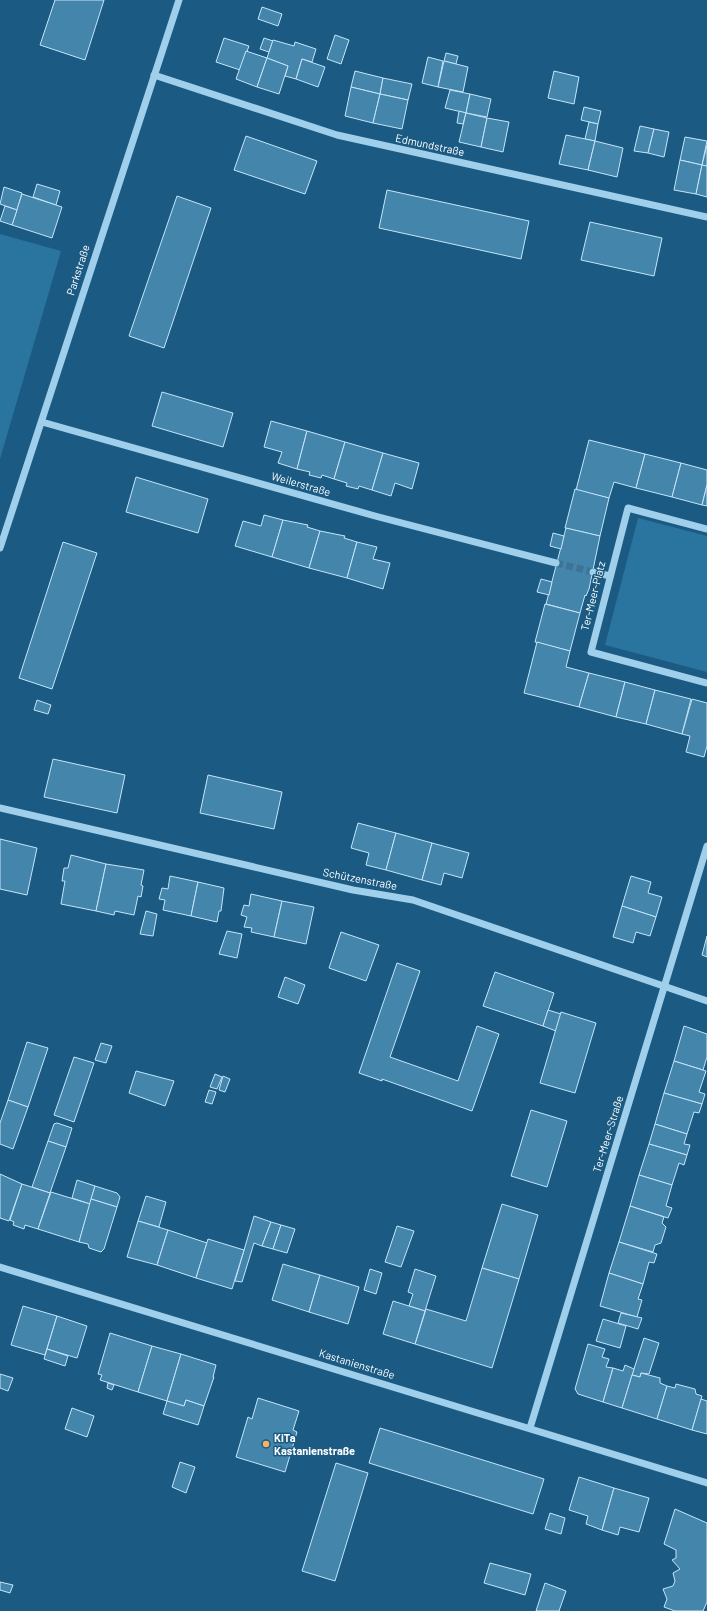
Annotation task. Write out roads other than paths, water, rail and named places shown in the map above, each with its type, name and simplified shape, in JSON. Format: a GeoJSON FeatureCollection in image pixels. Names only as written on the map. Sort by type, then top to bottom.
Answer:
{"type":"FeatureCollection","features":[{"type":"Feature","properties":{"kind":"street","name":"Parkstraße"},"geometry":{"type":"LineString","coordinates":[[0,548],[179,0]]}},
{"type":"Feature","properties":{"kind":"street","name":"Edmundstraße"},"geometry":{"type":"LineString","coordinates":[[154,75],[337,135],[707,217]]}},
{"type":"Feature","properties":{"kind":"street","name":"Weilerstraße"},"geometry":{"type":"LineString","coordinates":[[42,422],[375,516],[556,563]]}},
{"type":"Feature","properties":{"kind":"street","name":"Ter-Meer-Platz"},"geometry":{"type":"LineString","coordinates":[[707,529],[628,508],[591,652],[707,683]]}},
{"type":"Feature","properties":{"kind":"street"},"geometry":{"type":"LineString","coordinates":[[593,572],[610,576]]}},
{"type":"Feature","properties":{"kind":"street","name":"Schützenstraße"},"geometry":{"type":"LineString","coordinates":[[0,808],[353,890],[413,900],[707,1001]]}},
{"type":"Feature","properties":{"kind":"street","name":"Ter-Meer-Straße"},"geometry":{"type":"LineString","coordinates":[[530,1428],[707,846]]}},
{"type":"Feature","properties":{"kind":"street","name":"Kastanienstraße"},"geometry":{"type":"LineString","coordinates":[[0,1267],[707,1483]]}},
{"type":"Feature","properties":{"kind":"tunnel"},"geometry":{"type":"LineString","coordinates":[[556,563],[593,572]]}},
{"type":"Feature","properties":{"kind":"place","name":"KiTa Kastanienstraße"},"geometry":{"type":"Point","coordinates":[266,1444]}}]}
